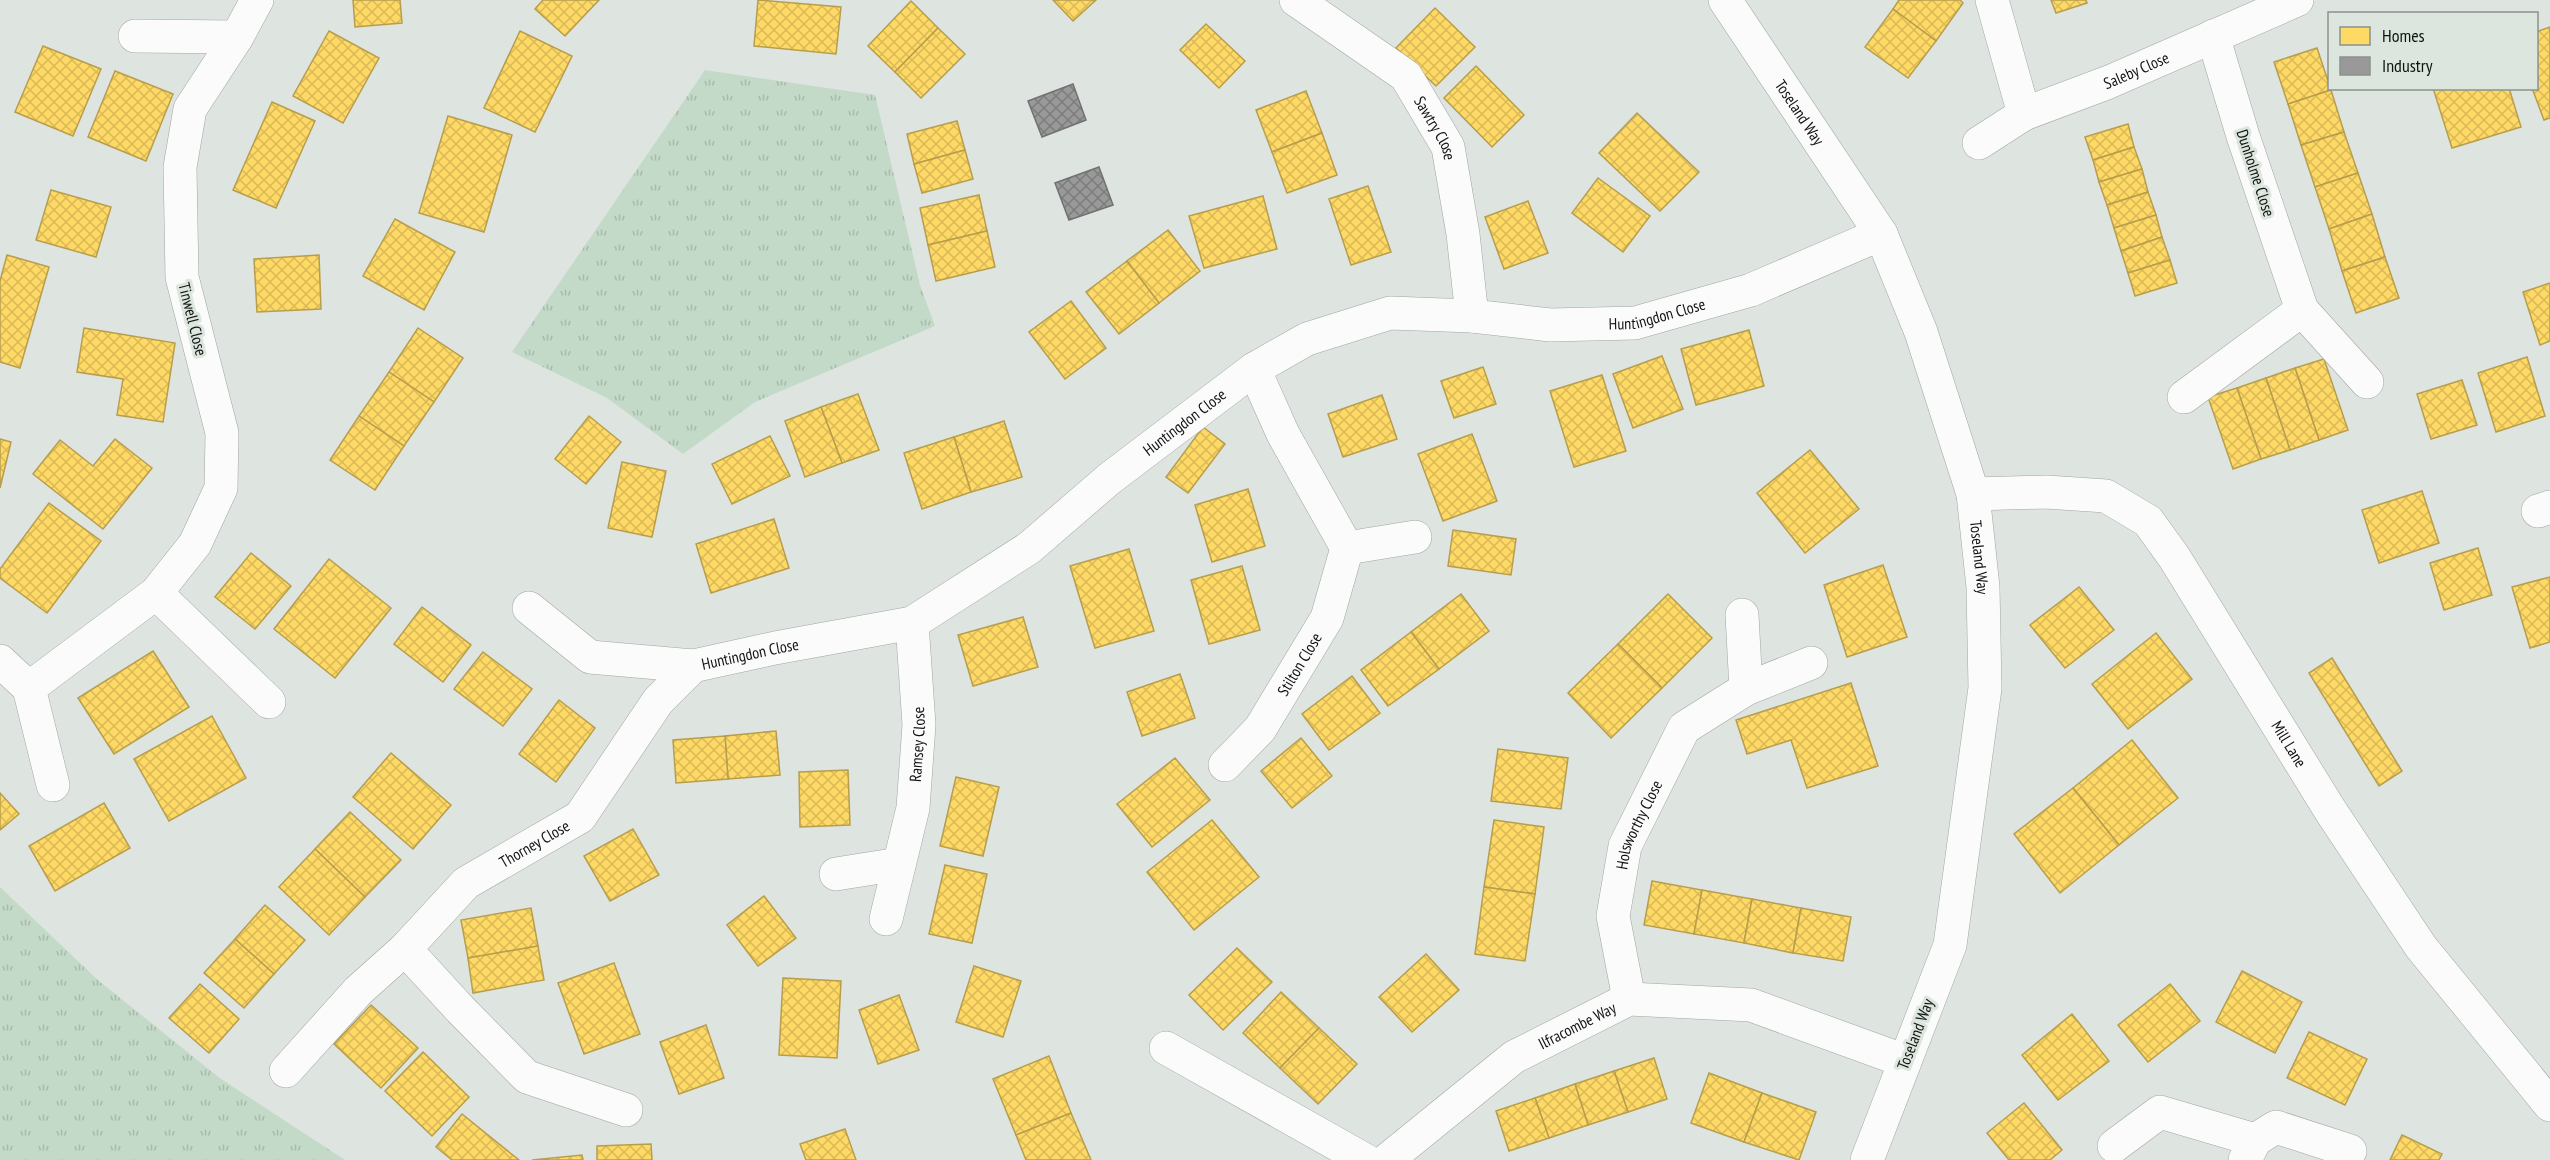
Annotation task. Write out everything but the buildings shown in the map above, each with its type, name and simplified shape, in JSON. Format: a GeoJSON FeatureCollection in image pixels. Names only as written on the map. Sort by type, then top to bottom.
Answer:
{"type":"FeatureCollection","features":[{"type":"Feature","properties":{"kind":"street","name":"Tinwell Close"},"geometry":{"type":"LineString","coordinates":[[29,687],[156,593],[195,544],[222,488],[222,433],[182,277],[180,167],[190,110],[237,37],[257,0]]}},
{"type":"Feature","properties":{"kind":"street","name":"Sawtry Close"},"geometry":{"type":"LineString","coordinates":[[1296,0],[1406,76],[1448,147],[1463,234],[1472,316]]}},
{"type":"Feature","properties":{"kind":"street","name":"Toseland Way"},"geometry":{"type":"LineString","coordinates":[[1725,0],[1881,234],[1922,332],[1973,494],[1983,587],[1985,688],[1950,945],[1867,1160]]}},
{"type":"Feature","properties":{"kind":"street"},"geometry":{"type":"LineString","coordinates":[[1992,0],[2024,114]]}},
{"type":"Feature","properties":{"kind":"street","name":"Saleby Close"},"geometry":{"type":"LineString","coordinates":[[1978,143],[2024,114],[2109,82],[2297,0]]}},
{"type":"Feature","properties":{"kind":"street"},"geometry":{"type":"LineString","coordinates":[[135,36],[237,37]]}},
{"type":"Feature","properties":{"kind":"street","name":"Dunholme Close"},"geometry":{"type":"LineString","coordinates":[[2213,36],[2243,136],[2302,310],[2367,382]]}},
{"type":"Feature","properties":{"kind":"street","name":"Huntingdon Close"},"geometry":{"type":"LineString","coordinates":[[530,608],[590,657],[693,666],[912,623],[1029,548],[1109,479],[1254,369],[1307,339],[1390,313],[1472,316],[1550,325],[1635,322],[1751,290],[1881,234]]}},
{"type":"Feature","properties":{"kind":"street"},"geometry":{"type":"LineString","coordinates":[[2184,397],[2302,310]]}},
{"type":"Feature","properties":{"kind":"street"},"geometry":{"type":"LineString","coordinates":[[1254,369],[1283,434],[1347,548],[1415,537]]}},
{"type":"Feature","properties":{"kind":"street","name":"Mill Lane"},"geometry":{"type":"LineString","coordinates":[[1973,494],[2046,492],[2106,496],[2148,521],[2174,557],[2330,810],[2421,947],[2550,1105]]}},
{"type":"Feature","properties":{"kind":"street","name":"Stilton Close"},"geometry":{"type":"LineString","coordinates":[[1225,765],[1260,729],[1327,618],[1347,548]]}},
{"type":"Feature","properties":{"kind":"street"},"geometry":{"type":"LineString","coordinates":[[156,593],[269,702]]}},
{"type":"Feature","properties":{"kind":"street"},"geometry":{"type":"LineString","coordinates":[[1742,615],[1746,689]]}},
{"type":"Feature","properties":{"kind":"street","name":"Ramsey Close"},"geometry":{"type":"LineString","coordinates":[[886,919],[913,808],[919,725],[912,623]]}},
{"type":"Feature","properties":{"kind":"street"},"geometry":{"type":"LineString","coordinates":[[0,661],[29,687],[53,785]]}},
{"type":"Feature","properties":{"kind":"street","name":"Holsworthy Close"},"geometry":{"type":"LineString","coordinates":[[1629,999],[1613,916],[1625,846],[1684,728],[1746,689],[1810,663]]}},
{"type":"Feature","properties":{"kind":"street","name":"Thorney Close"},"geometry":{"type":"LineString","coordinates":[[286,1071],[358,991],[405,949],[466,883],[580,817],[658,701],[693,666]]}},
{"type":"Feature","properties":{"kind":"street"},"geometry":{"type":"LineString","coordinates":[[836,874],[899,864]]}},
{"type":"Feature","properties":{"kind":"street"},"geometry":{"type":"LineString","coordinates":[[405,949],[527,1077],[626,1110]]}},
{"type":"Feature","properties":{"kind":"street","name":"Ilfracombe Way"},"geometry":{"type":"LineString","coordinates":[[1387,1160],[1514,1057],[1629,999],[1751,1005],[1905,1061]]}},
{"type":"Feature","properties":{"kind":"street"},"geometry":{"type":"LineString","coordinates":[[1166,1048],[1365,1160]]}},
{"type":"Feature","properties":{"kind":"street"},"geometry":{"type":"LineString","coordinates":[[2114,1146],[2160,1112],[2250,1150],[2276,1126],[2350,1151]]}},
{"type":"Feature","properties":{"kind":"green space"},"geometry":{"type":"Polygon","coordinates":[[[705,70],[875,95],[920,285],[935,326],[755,402],[683,454],[607,398],[512,352],[705,70]]]}},
{"type":"Feature","properties":{"kind":"green space"},"geometry":{"type":"Polygon","coordinates":[[[0,887],[99,981],[221,1079],[345,1160],[0,1160],[0,887]]]}}]}
